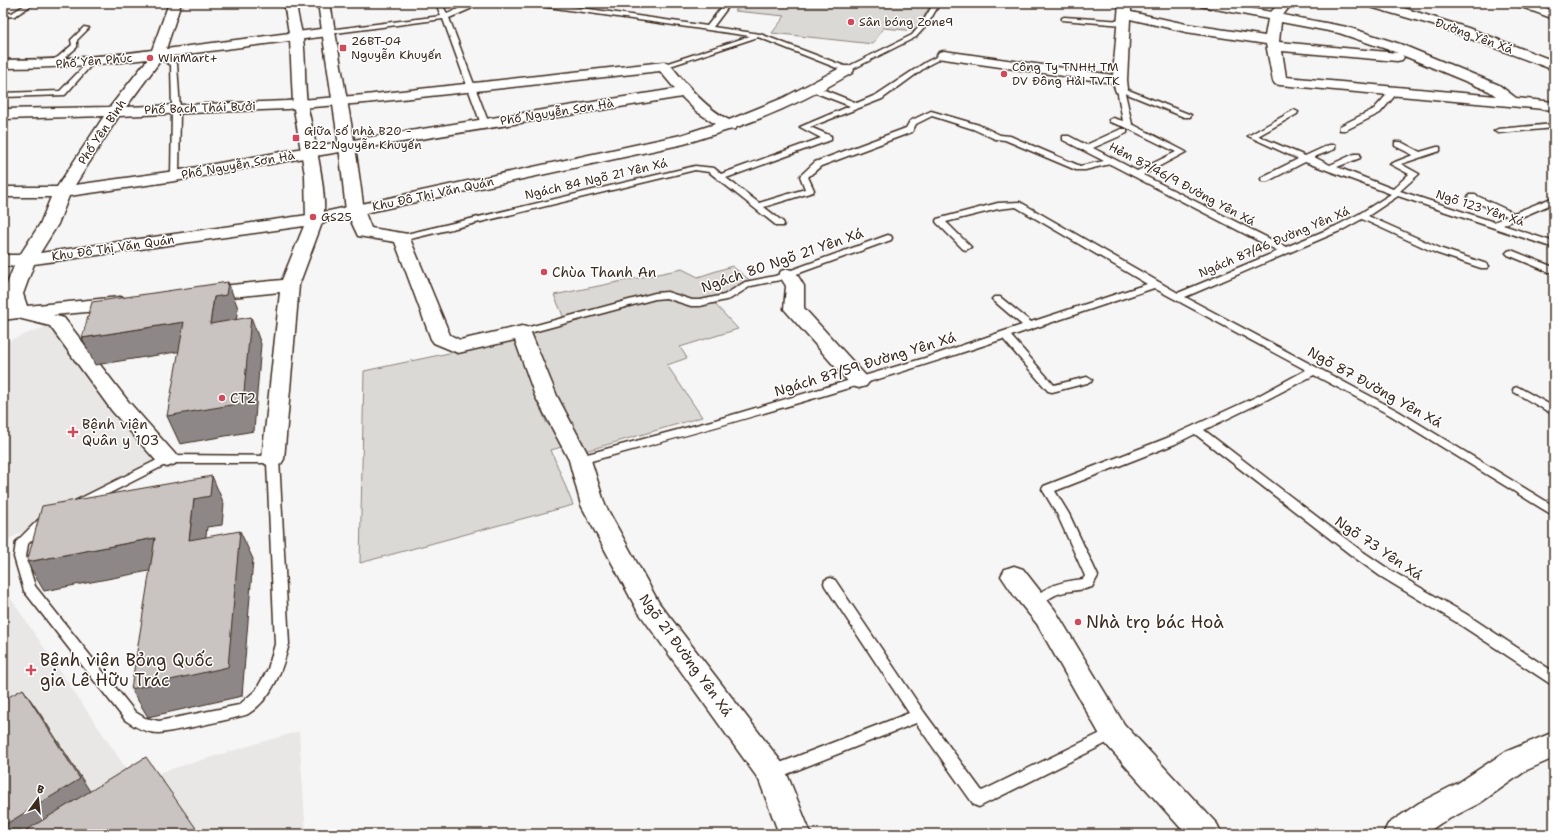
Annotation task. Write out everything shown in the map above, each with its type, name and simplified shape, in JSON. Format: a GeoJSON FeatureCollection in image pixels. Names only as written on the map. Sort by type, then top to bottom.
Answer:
{"type":"FeatureCollection","features":[{"type":"Feature","properties":{"kind":"street","name":"Phố Yên Bình"},"geometry":{"type":"LineString","coordinates":[[11,313],[13,294],[26,260],[49,224],[62,192],[115,111],[155,60],[175,3]]}},
{"type":"Feature","properties":{"kind":"street"},"geometry":{"type":"LineString","coordinates":[[273,459],[290,285],[315,219],[316,208],[309,152],[300,104],[295,36],[290,3]]}},
{"type":"Feature","properties":{"kind":"street"},"geometry":{"type":"LineString","coordinates":[[324,3],[338,100],[347,146],[355,211],[364,232],[402,238],[441,339],[458,347],[522,332]]}},
{"type":"Feature","properties":{"kind":"street"},"geometry":{"type":"LineString","coordinates":[[1205,3],[1342,30],[1395,46],[1494,88],[1512,102]]}},
{"type":"Feature","properties":{"kind":"street"},"geometry":{"type":"LineString","coordinates":[[1286,3],[1275,16],[1272,44],[1280,81],[1554,106]]}},
{"type":"Feature","properties":{"kind":"street","name":"Đường Yên Xá"},"geometry":{"type":"LineString","coordinates":[[1371,3],[1396,8],[1447,25],[1554,66]]}},
{"type":"Feature","properties":{"kind":"street"},"geometry":{"type":"LineString","coordinates":[[1523,3],[1554,15]]}},
{"type":"Feature","properties":{"kind":"street"},"geometry":{"type":"LineString","coordinates":[[1534,3],[1554,7]]}},
{"type":"Feature","properties":{"kind":"street"},"geometry":{"type":"LineString","coordinates":[[944,55],[1121,85],[1125,13],[1186,28],[1272,44],[1426,59]]}},
{"type":"Feature","properties":{"kind":"street","name":"Phố Yên Phúc"},"geometry":{"type":"LineString","coordinates":[[3,64],[47,64],[156,55],[328,32]]}},
{"type":"Feature","properties":{"kind":"street"},"geometry":{"type":"LineString","coordinates":[[664,66],[684,92],[706,113],[730,126]]}},
{"type":"Feature","properties":{"kind":"street","name":"Phố Bạch Thái Bưởi"},"geometry":{"type":"LineString","coordinates":[[3,114],[176,110],[300,104],[364,99],[470,86],[664,66]]}},
{"type":"Feature","properties":{"kind":"street","name":"Khu Đô Thị Văn Quán"},"geometry":{"type":"LineString","coordinates":[[3,261],[26,260],[315,219],[684,139],[730,126],[814,89],[847,70]]}},
{"type":"Feature","properties":{"kind":"street","name":"Phố Nguyễn Sơn Hà"},"geometry":{"type":"LineString","coordinates":[[3,192],[62,192],[174,176],[309,152],[684,92]]}},
{"type":"Feature","properties":{"kind":"street"},"geometry":{"type":"LineString","coordinates":[[3,130],[20,114]]}},
{"type":"Feature","properties":{"kind":"street"},"geometry":{"type":"LineString","coordinates":[[788,274],[795,286],[794,309],[859,381]]}},
{"type":"Feature","properties":{"kind":"street"},"geometry":{"type":"LineString","coordinates":[[187,296],[290,285]]}},
{"type":"Feature","properties":{"kind":"street"},"geometry":{"type":"LineString","coordinates":[[11,313],[139,301]]}},
{"type":"Feature","properties":{"kind":"street"},"geometry":{"type":"LineString","coordinates":[[11,313],[57,322],[120,406],[167,459]]}},
{"type":"Feature","properties":{"kind":"street","name":"Ngõ 21 Đường Yên Xá"},"geometry":{"type":"LineString","coordinates":[[522,332],[546,396],[580,460],[593,505],[650,610],[772,773],[793,834]]}},
{"type":"Feature","properties":{"kind":"street"},"geometry":{"type":"LineString","coordinates":[[1014,576],[1046,617],[1114,733],[1206,834]]}},
{"type":"Feature","properties":{"kind":"street"},"geometry":{"type":"LineString","coordinates":[[1399,834],[1430,813],[1469,793],[1516,761],[1554,745]]}},
{"type":"Feature","properties":{"kind":"lane"},"geometry":{"type":"LineString","coordinates":[[3,15],[13,15],[32,3]]}},
{"type":"Feature","properties":{"kind":"lane"},"geometry":{"type":"LineString","coordinates":[[439,3],[446,17],[485,124]]}},
{"type":"Feature","properties":{"kind":"lane"},"geometry":{"type":"LineString","coordinates":[[328,32],[446,17],[468,8],[474,3]]}},
{"type":"Feature","properties":{"kind":"lane"},"geometry":{"type":"LineString","coordinates":[[534,3],[758,35],[847,70],[914,36],[925,24],[937,3]]}},
{"type":"Feature","properties":{"kind":"lane"},"geometry":{"type":"LineString","coordinates":[[709,28],[728,3]]}},
{"type":"Feature","properties":{"kind":"lane"},"geometry":{"type":"LineString","coordinates":[[1064,19],[1125,13]]}},
{"type":"Feature","properties":{"kind":"lane"},"geometry":{"type":"LineString","coordinates":[[47,64],[60,58],[75,46],[74,40],[86,28]]}},
{"type":"Feature","properties":{"kind":"lane"},"geometry":{"type":"LineString","coordinates":[[664,66],[758,35]]}},
{"type":"Feature","properties":{"kind":"lane"},"geometry":{"type":"LineString","coordinates":[[156,55],[174,64],[176,110],[174,176]]}},
{"type":"Feature","properties":{"kind":"lane"},"geometry":{"type":"LineString","coordinates":[[720,177],[828,138],[804,126],[879,97],[928,63],[944,55]]}},
{"type":"Feature","properties":{"kind":"lane"},"geometry":{"type":"LineString","coordinates":[[3,95],[62,93],[92,61]]}},
{"type":"Feature","properties":{"kind":"lane"},"geometry":{"type":"LineString","coordinates":[[1121,85],[1188,115]]}},
{"type":"Feature","properties":{"kind":"lane"},"geometry":{"type":"LineString","coordinates":[[1121,85],[1126,128]]}},
{"type":"Feature","properties":{"kind":"lane"},"geometry":{"type":"LineString","coordinates":[[814,89],[857,106]]}},
{"type":"Feature","properties":{"kind":"lane"},"geometry":{"type":"LineString","coordinates":[[1343,128],[1377,111],[1394,92]]}},
{"type":"Feature","properties":{"kind":"lane"},"geometry":{"type":"LineString","coordinates":[[1294,112],[1252,136],[1287,151],[1302,160],[1325,167],[1357,156]]}},
{"type":"Feature","properties":{"kind":"lane"},"geometry":{"type":"LineString","coordinates":[[758,206],[810,190],[804,176],[818,164],[909,130],[913,123],[931,113],[998,137],[1007,138],[1079,168],[1085,168],[1112,160]]}},
{"type":"Feature","properties":{"kind":"lane"},"geometry":{"type":"LineString","coordinates":[[1114,120],[1126,128],[1182,152],[1138,174]]}},
{"type":"Feature","properties":{"kind":"lane"},"geometry":{"type":"LineString","coordinates":[[1498,131],[1554,126]]}},
{"type":"Feature","properties":{"kind":"lane"},"geometry":{"type":"LineString","coordinates":[[1087,148],[1126,128]]}},
{"type":"Feature","properties":{"kind":"lane","name":"Hẻm 87/46/9 Đường Yên Xá"},"geometry":{"type":"LineString","coordinates":[[1066,138],[1112,160],[1186,201],[1286,251]]}},
{"type":"Feature","properties":{"kind":"lane"},"geometry":{"type":"LineString","coordinates":[[1398,144],[1420,155]]}},
{"type":"Feature","properties":{"kind":"lane"},"geometry":{"type":"LineString","coordinates":[[1325,167],[1308,157],[1332,147]]}},
{"type":"Feature","properties":{"kind":"lane","name":"Ngách 87/46 Đường Yên Xá"},"geometry":{"type":"LineString","coordinates":[[1177,297],[1286,251],[1362,216],[1398,194],[1395,191],[1415,174],[1394,164],[1437,149]]}},
{"type":"Feature","properties":{"kind":"lane"},"geometry":{"type":"LineString","coordinates":[[1265,179],[1302,160]]}},
{"type":"Feature","properties":{"kind":"lane","name":"Ngõ 123 Yên Xá"},"geometry":{"type":"LineString","coordinates":[[1325,167],[1343,171],[1398,194],[1554,245]]}},
{"type":"Feature","properties":{"kind":"lane","name":"Ngách 84 Ngõ 21 Yên Xá"},"geometry":{"type":"LineString","coordinates":[[402,238],[694,168],[711,170],[780,224]]}},
{"type":"Feature","properties":{"kind":"lane"},"geometry":{"type":"LineString","coordinates":[[1472,198],[1515,216]]}},
{"type":"Feature","properties":{"kind":"lane"},"geometry":{"type":"LineString","coordinates":[[1494,225],[1554,200]]}},
{"type":"Feature","properties":{"kind":"lane","name":"Ngõ 87 Đường Yên Xá"},"geometry":{"type":"LineString","coordinates":[[966,247],[940,220],[998,206],[1017,204],[1177,297],[1394,413],[1554,512]]}},
{"type":"Feature","properties":{"kind":"lane"},"geometry":{"type":"LineString","coordinates":[[1362,216],[1439,251],[1484,266]]}},
{"type":"Feature","properties":{"kind":"lane"},"geometry":{"type":"LineString","coordinates":[[1544,241],[1554,236]]}},
{"type":"Feature","properties":{"kind":"lane","name":"Ngách 80 Ngõ 21 Yên Xá"},"geometry":{"type":"LineString","coordinates":[[522,332],[655,296],[667,295],[691,303],[700,303],[727,297],[748,284],[788,274],[888,238]]}},
{"type":"Feature","properties":{"kind":"lane"},"geometry":{"type":"LineString","coordinates":[[1512,253],[1552,270],[1554,268]]}},
{"type":"Feature","properties":{"kind":"lane","name":"Ngách 87/59 Đường Yên Xá"},"geometry":{"type":"LineString","coordinates":[[580,460],[719,423],[859,381],[1004,336],[1029,326],[1155,284]]}},
{"type":"Feature","properties":{"kind":"lane"},"geometry":{"type":"LineString","coordinates":[[997,300],[1029,326]]}},
{"type":"Feature","properties":{"kind":"lane"},"geometry":{"type":"LineString","coordinates":[[1004,336],[1052,389],[1087,380]]}},
{"type":"Feature","properties":{"kind":"lane"},"geometry":{"type":"LineString","coordinates":[[1037,604],[1046,594],[1071,585],[1087,584],[1092,576],[1063,514],[1048,489],[1171,441],[1262,398],[1314,370]]}},
{"type":"Feature","properties":{"kind":"lane"},"geometry":{"type":"LineString","coordinates":[[1518,390],[1554,412]]}},
{"type":"Feature","properties":{"kind":"lane","name":"Ngõ 73 Yên Xá"},"geometry":{"type":"LineString","coordinates":[[1195,429],[1355,552],[1385,573],[1461,618],[1554,679]]}},
{"type":"Feature","properties":{"kind":"lane"},"geometry":{"type":"LineString","coordinates":[[167,459],[273,459],[282,644],[275,670],[261,694],[243,710],[159,727],[142,724],[130,716],[29,588],[20,557],[22,542],[43,522],[167,459]]}},
{"type":"Feature","properties":{"kind":"lane"},"geometry":{"type":"LineString","coordinates":[[830,583],[919,716],[979,800],[1114,733]]}},
{"type":"Feature","properties":{"kind":"lane"},"geometry":{"type":"LineString","coordinates":[[772,773],[919,716]]}},
{"type":"Feature","properties":{"kind":"shaded area","name":"Sân bóng Zone9"},"geometry":{"type":"Polygon","coordinates":[[[742,3],[931,3],[917,31],[883,28],[873,44],[772,33],[785,16],[735,11],[742,3]]]}},
{"type":"Feature","properties":{"kind":"shaded area"},"geometry":{"type":"Polygon","coordinates":[[[732,266],[752,282],[726,293],[713,302],[738,329],[680,347],[687,358],[667,365],[702,417],[582,452],[548,381],[531,332],[564,318],[554,295],[682,269],[698,277],[732,266]]]}},
{"type":"Feature","properties":{"kind":"shaded area","name":"Bệnh viện Quân y 103"},"geometry":{"type":"Polygon","coordinates":[[[57,322],[167,459],[3,542],[3,343],[57,322]]]}},
{"type":"Feature","properties":{"kind":"shaded area"},"geometry":{"type":"Polygon","coordinates":[[[515,339],[546,422],[560,437],[565,446],[551,450],[573,505],[360,563],[364,371],[515,339]]]}},
{"type":"Feature","properties":{"kind":"shaded area","name":"Bệnh viện Bỏng Quốc gia Lê Hữu Trác"},"geometry":{"type":"Polygon","coordinates":[[[3,587],[134,780],[299,731],[306,834],[3,834],[3,587]]]}},
{"type":"Feature","properties":{"kind":"building"},"geometry":{"type":"Polygon","coordinates":[[[228,282],[226,295],[214,297],[210,324],[251,317],[243,403],[167,416],[184,322],[82,338],[92,302],[228,282]]]}},
{"type":"Feature","properties":{"kind":"building"},"geometry":{"type":"Polygon","coordinates":[[[212,476],[210,496],[194,499],[189,540],[240,531],[228,667],[131,689],[155,538],[27,562],[42,506],[212,476]]]}},
{"type":"Feature","properties":{"kind":"building"},"geometry":{"type":"Polygon","coordinates":[[[23,689],[80,779],[3,826],[3,700],[23,689]]]}},
{"type":"Feature","properties":{"kind":"building"},"geometry":{"type":"Polygon","coordinates":[[[146,757],[200,834],[20,834],[146,757]]]}},
{"type":"Feature","properties":{"kind":"place","name":"Sân bóng Zone9"},"geometry":{"type":"Point","coordinates":[851,22]}},
{"type":"Feature","properties":{"kind":"place","name":"26BT-04 Nguyễn Khuyến"},"geometry":{"type":"Point","coordinates":[343,48]}},
{"type":"Feature","properties":{"kind":"place","name":"WinMart+"},"geometry":{"type":"Point","coordinates":[150,58]}},
{"type":"Feature","properties":{"kind":"place","name":"Công Ty TNHH TM DV Đông Hải TVTK"},"geometry":{"type":"Point","coordinates":[1004,74]}},
{"type":"Feature","properties":{"kind":"place","name":"Giữa số nhà B20 - B22 Nguyễn Khuyến"},"geometry":{"type":"Point","coordinates":[296,138]}},
{"type":"Feature","properties":{"kind":"place","name":"GS25"},"geometry":{"type":"Point","coordinates":[313,217]}},
{"type":"Feature","properties":{"kind":"place","name":"Chùa Thanh An"},"geometry":{"type":"Point","coordinates":[544,272]}},
{"type":"Feature","properties":{"kind":"place","name":"CT2"},"geometry":{"type":"Point","coordinates":[222,398]}},
{"type":"Feature","properties":{"kind":"place","name":"Bệnh viện Quân y 103"},"geometry":{"type":"Point","coordinates":[73,432]}},
{"type":"Feature","properties":{"kind":"place","name":"Nhà trọ bác Hoà"},"geometry":{"type":"Point","coordinates":[1078,622]}},
{"type":"Feature","properties":{"kind":"place","name":"Bệnh viện Bỏng Quốc gia Lê Hữu Trác"},"geometry":{"type":"Point","coordinates":[31,670]}}]}
